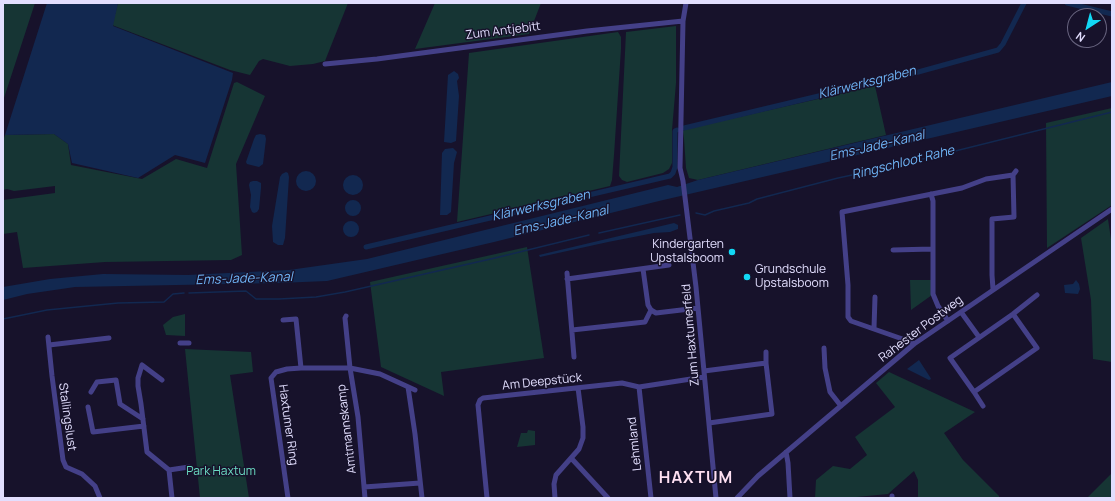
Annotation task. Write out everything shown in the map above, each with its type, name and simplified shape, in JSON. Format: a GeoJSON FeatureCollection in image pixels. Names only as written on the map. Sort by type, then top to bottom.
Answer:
{"type":"FeatureCollection","features":[{"type":"Feature","properties":{"kind":"street","name":"Zum Haxtumerfeld"},"geometry":{"type":"LineString","coordinates":[[686,3],[683,21],[679,153],[698,308],[716,498]]}},
{"type":"Feature","properties":{"kind":"street","name":"Zum Antjebitt"},"geometry":{"type":"LineString","coordinates":[[325,64],[377,59],[587,31],[683,21]]}},
{"type":"Feature","properties":{"kind":"street"},"geometry":{"type":"LineString","coordinates":[[914,344],[874,328],[851,321],[848,317],[848,285],[842,212],[962,188],[986,179],[1015,173],[1014,217],[992,219],[993,289]]}},
{"type":"Feature","properties":{"kind":"street"},"geometry":{"type":"LineString","coordinates":[[931,194],[933,201],[933,294],[938,306],[948,321]]}},
{"type":"Feature","properties":{"kind":"street","name":"Rahester Postweg"},"geometry":{"type":"LineString","coordinates":[[738,498],[758,476],[914,344],[1112,209]]}},
{"type":"Feature","properties":{"kind":"street"},"geometry":{"type":"LineString","coordinates":[[893,250],[932,249]]}},
{"type":"Feature","properties":{"kind":"street"},"geometry":{"type":"LineString","coordinates":[[574,357],[567,276],[669,266]]}},
{"type":"Feature","properties":{"kind":"street"},"geometry":{"type":"LineString","coordinates":[[642,269],[648,305],[651,310],[656,313],[698,308]]}},
{"type":"Feature","properties":{"kind":"street"},"geometry":{"type":"LineString","coordinates":[[984,406],[950,358],[1013,314],[1037,294]]}},
{"type":"Feature","properties":{"kind":"street"},"geometry":{"type":"LineString","coordinates":[[874,328],[875,297]]}},
{"type":"Feature","properties":{"kind":"street"},"geometry":{"type":"LineString","coordinates":[[572,330],[645,322],[651,310]]}},
{"type":"Feature","properties":{"kind":"street"},"geometry":{"type":"LineString","coordinates":[[961,312],[979,337]]}},
{"type":"Feature","properties":{"kind":"street"},"geometry":{"type":"LineString","coordinates":[[974,392],[1037,348],[1013,314]]}},
{"type":"Feature","properties":{"kind":"street","name":"Amtmannskamp"},"geometry":{"type":"LineString","coordinates":[[346,316],[350,368],[358,417],[365,498]]}},
{"type":"Feature","properties":{"kind":"street"},"geometry":{"type":"LineString","coordinates":[[283,320],[296,319],[301,368]]}},
{"type":"Feature","properties":{"kind":"street","name":"Stallingslust"},"geometry":{"type":"LineString","coordinates":[[48,338],[63,460],[66,467],[82,474],[95,486],[100,498]]}},
{"type":"Feature","properties":{"kind":"street"},"geometry":{"type":"LineString","coordinates":[[49,345],[109,338]]}},
{"type":"Feature","properties":{"kind":"street"},"geometry":{"type":"LineString","coordinates":[[180,343],[189,343]]}},
{"type":"Feature","properties":{"kind":"street"},"geometry":{"type":"LineString","coordinates":[[824,348],[825,368],[830,392],[841,406]]}},
{"type":"Feature","properties":{"kind":"street"},"geometry":{"type":"LineString","coordinates":[[709,423],[772,414],[766,352]]}},
{"type":"Feature","properties":{"kind":"street"},"geometry":{"type":"LineString","coordinates":[[704,371],[766,363]]}},
{"type":"Feature","properties":{"kind":"street"},"geometry":{"type":"LineString","coordinates":[[162,380],[142,365],[138,378],[138,386],[147,452],[169,470],[172,498]]}},
{"type":"Feature","properties":{"kind":"street","name":"Haxtumer Ring"},"geometry":{"type":"LineString","coordinates":[[288,498],[271,378],[276,372],[287,369],[301,368],[350,368],[380,374],[415,390]]}},
{"type":"Feature","properties":{"kind":"street","name":"Am Deepstück"},"geometry":{"type":"LineString","coordinates":[[487,498],[478,404],[483,398],[622,383],[639,387],[704,377]]}},
{"type":"Feature","properties":{"kind":"street"},"geometry":{"type":"LineString","coordinates":[[90,392],[97,382],[116,380],[120,404],[143,419]]}},
{"type":"Feature","properties":{"kind":"street"},"geometry":{"type":"LineString","coordinates":[[408,387],[422,498]]}},
{"type":"Feature","properties":{"kind":"street","name":"Lehmland"},"geometry":{"type":"LineString","coordinates":[[639,387],[651,498]]}},
{"type":"Feature","properties":{"kind":"street"},"geometry":{"type":"LineString","coordinates":[[555,498],[554,484],[556,476],[572,459],[579,449],[583,438],[578,388]]}},
{"type":"Feature","properties":{"kind":"street"},"geometry":{"type":"LineString","coordinates":[[88,407],[93,432],[144,426]]}},
{"type":"Feature","properties":{"kind":"street"},"geometry":{"type":"LineString","coordinates":[[786,452],[790,498]]}},
{"type":"Feature","properties":{"kind":"street"},"geometry":{"type":"LineString","coordinates":[[572,459],[608,498]]}},
{"type":"Feature","properties":{"kind":"street"},"geometry":{"type":"LineString","coordinates":[[169,470],[189,467]]}},
{"type":"Feature","properties":{"kind":"street","name":"Amtmannskamp"},"geometry":{"type":"LineString","coordinates":[[364,487],[420,483]]}},
{"type":"Feature","properties":{"kind":"green space"},"geometry":{"type":"Polygon","coordinates":[[[3,3],[35,3],[3,101],[3,3]]]}},
{"type":"Feature","properties":{"kind":"green space"},"geometry":{"type":"Polygon","coordinates":[[[118,3],[348,3],[325,61],[313,64],[290,66],[263,59],[259,61],[250,75],[230,70],[112,25],[118,3]]]}},
{"type":"Feature","properties":{"kind":"green space"},"geometry":{"type":"Polygon","coordinates":[[[435,3],[541,3],[529,34],[415,49],[435,3]]]}},
{"type":"Feature","properties":{"kind":"green space"},"geometry":{"type":"Polygon","coordinates":[[[676,26],[676,83],[672,130],[672,163],[669,169],[663,173],[627,182],[622,180],[619,176],[626,32],[676,26]]]}},
{"type":"Feature","properties":{"kind":"green space"},"geometry":{"type":"Polygon","coordinates":[[[618,32],[621,37],[621,49],[612,180],[610,186],[457,222],[469,53],[618,32]]]}},
{"type":"Feature","properties":{"kind":"green space"},"geometry":{"type":"Polygon","coordinates":[[[237,82],[265,96],[236,164],[242,255],[231,260],[105,262],[23,268],[17,232],[3,234],[3,200],[55,193],[55,186],[14,191],[7,189],[3,190],[3,141],[5,135],[54,134],[68,144],[71,165],[142,179],[176,159],[207,168],[234,83],[237,82]]]}},
{"type":"Feature","properties":{"kind":"green space"},"geometry":{"type":"Polygon","coordinates":[[[875,86],[886,135],[698,180],[689,178],[686,168],[683,131],[686,129],[875,86]]]}},
{"type":"Feature","properties":{"kind":"green space"},"geometry":{"type":"Polygon","coordinates":[[[1112,108],[1112,205],[1047,248],[1046,123],[1112,108]]]}},
{"type":"Feature","properties":{"kind":"green space"},"geometry":{"type":"Polygon","coordinates":[[[1108,219],[1112,246],[1112,362],[1093,359],[1091,300],[1081,238],[1108,219]]]}},
{"type":"Feature","properties":{"kind":"green space"},"geometry":{"type":"Polygon","coordinates":[[[527,247],[544,358],[441,372],[444,396],[381,367],[370,282],[527,247]]]}},
{"type":"Feature","properties":{"kind":"green space"},"geometry":{"type":"Polygon","coordinates":[[[910,280],[932,280],[932,295],[911,310],[910,280]]]}},
{"type":"Feature","properties":{"kind":"green space"},"geometry":{"type":"Polygon","coordinates":[[[185,314],[185,336],[166,335],[163,325],[173,317],[185,314]]]}},
{"type":"Feature","properties":{"kind":"green space","name":"Park Haxtum"},"geometry":{"type":"Polygon","coordinates":[[[185,349],[251,352],[253,372],[230,375],[249,498],[200,498],[185,349]]]}},
{"type":"Feature","properties":{"kind":"green space"},"geometry":{"type":"Polygon","coordinates":[[[889,372],[975,412],[944,433],[963,460],[999,496],[999,498],[918,498],[918,480],[914,471],[888,494],[846,498],[815,498],[816,480],[833,466],[850,469],[867,455],[855,437],[895,407],[876,383],[889,372]]]}},
{"type":"Feature","properties":{"kind":"green space"},"geometry":{"type":"Polygon","coordinates":[[[528,430],[535,431],[535,445],[517,447],[521,433],[527,433],[528,430]]]}},
{"type":"Feature","properties":{"kind":"green space"},"geometry":{"type":"Polygon","coordinates":[[[1112,473],[1112,498],[1087,498],[1112,473]]]}},
{"type":"Feature","properties":{"kind":"water"},"geometry":{"type":"Polygon","coordinates":[[[47,3],[118,3],[113,26],[233,73],[205,163],[175,155],[138,178],[72,163],[68,144],[54,134],[5,135],[47,3]]]}},
{"type":"Feature","properties":{"kind":"water"},"geometry":{"type":"Polygon","coordinates":[[[454,71],[458,74],[459,78],[457,81],[459,96],[456,141],[451,143],[444,142],[448,75],[454,71]]]}},
{"type":"Feature","properties":{"kind":"water","name":"Ems-Jade-Kanal"},"geometry":{"type":"Polygon","coordinates":[[[1112,82],[1112,96],[659,201],[494,242],[327,281],[75,287],[27,294],[3,300],[3,287],[50,279],[103,274],[188,275],[289,270],[367,259],[668,185],[677,187],[698,180],[1112,82]]]}},
{"type":"Feature","properties":{"kind":"water"},"geometry":{"type":"Polygon","coordinates":[[[256,135],[265,135],[266,139],[263,164],[259,167],[247,164],[246,162],[256,135]]]}},
{"type":"Feature","properties":{"kind":"water"},"geometry":{"type":"Polygon","coordinates":[[[453,148],[457,152],[454,163],[451,212],[447,215],[440,215],[442,153],[445,149],[453,148]]]}},
{"type":"Feature","properties":{"kind":"water"},"geometry":{"type":"Polygon","coordinates":[[[302,171],[310,171],[316,177],[316,185],[310,191],[302,191],[296,185],[296,177],[302,171]]]}},
{"type":"Feature","properties":{"kind":"water"},"geometry":{"type":"Polygon","coordinates":[[[286,172],[288,173],[289,177],[285,238],[283,245],[278,245],[273,242],[272,226],[280,177],[286,172]]]}},
{"type":"Feature","properties":{"kind":"water"},"geometry":{"type":"Polygon","coordinates":[[[353,175],[360,178],[363,185],[360,192],[353,195],[346,192],[343,185],[346,178],[353,175]]]}},
{"type":"Feature","properties":{"kind":"water"},"geometry":{"type":"Polygon","coordinates":[[[253,181],[261,183],[259,209],[254,213],[250,207],[251,195],[249,185],[250,182],[253,181]]]}},
{"type":"Feature","properties":{"kind":"water"},"geometry":{"type":"Polygon","coordinates":[[[353,200],[359,202],[361,208],[359,214],[353,216],[347,214],[345,208],[347,202],[353,200]]]}},
{"type":"Feature","properties":{"kind":"water"},"geometry":{"type":"Polygon","coordinates":[[[351,221],[357,223],[359,229],[357,235],[351,237],[345,235],[343,229],[345,223],[351,221]]]}},
{"type":"Feature","properties":{"kind":"water"},"geometry":{"type":"Polygon","coordinates":[[[674,223],[678,225],[678,229],[670,232],[654,233],[540,257],[539,255],[674,223]]]}},
{"type":"Feature","properties":{"kind":"water"},"geometry":{"type":"Polygon","coordinates":[[[1076,280],[1080,289],[1078,294],[1065,293],[1064,285],[1073,284],[1076,280]]]}},
{"type":"Feature","properties":{"kind":"water"},"geometry":{"type":"Polygon","coordinates":[[[919,360],[931,379],[929,380],[907,369],[919,360]]]}},
{"type":"Feature","properties":{"kind":"waterway","name":"Klärwerksgraben"},"geometry":{"type":"LineString","coordinates":[[684,128],[911,74],[998,50],[1003,44],[1024,3]]}},
{"type":"Feature","properties":{"kind":"waterway","name":"Klärwerksgraben"},"geometry":{"type":"LineString","coordinates":[[1067,3],[1112,14]]}},
{"type":"Feature","properties":{"kind":"waterway","name":"Ringschloot Rahe"},"geometry":{"type":"LineString","coordinates":[[696,213],[705,215],[714,211],[749,203],[757,199],[838,178],[899,165],[1112,112]]}},
{"type":"Feature","properties":{"kind":"waterway","name":"Klärwerksgraben"},"geometry":{"type":"LineString","coordinates":[[366,247],[670,176],[675,167],[675,131],[677,130]]}},
{"type":"Feature","properties":{"kind":"waterway"},"geometry":{"type":"LineString","coordinates":[[599,233],[680,215]]}},
{"type":"Feature","properties":{"kind":"waterway","name":"Ems-Jade-Kanal"},"geometry":{"type":"LineString","coordinates":[[189,293],[246,291],[256,299],[316,297],[345,292],[495,258],[589,235]]}},
{"type":"Feature","properties":{"kind":"waterway"},"geometry":{"type":"LineString","coordinates":[[3,319],[47,310],[118,303],[164,302],[173,294],[184,293]]}},
{"type":"Feature","properties":{"kind":"place","name":"Kindergarten Upstalsboom"},"geometry":{"type":"Point","coordinates":[732,252]}},
{"type":"Feature","properties":{"kind":"place","name":"Grundschule Upstalsboom"},"geometry":{"type":"Point","coordinates":[747,277]}},
{"type":"Feature","properties":{"kind":"district","name":"HAXTUM"},"geometry":{"type":"Point","coordinates":[696,479]}}]}
